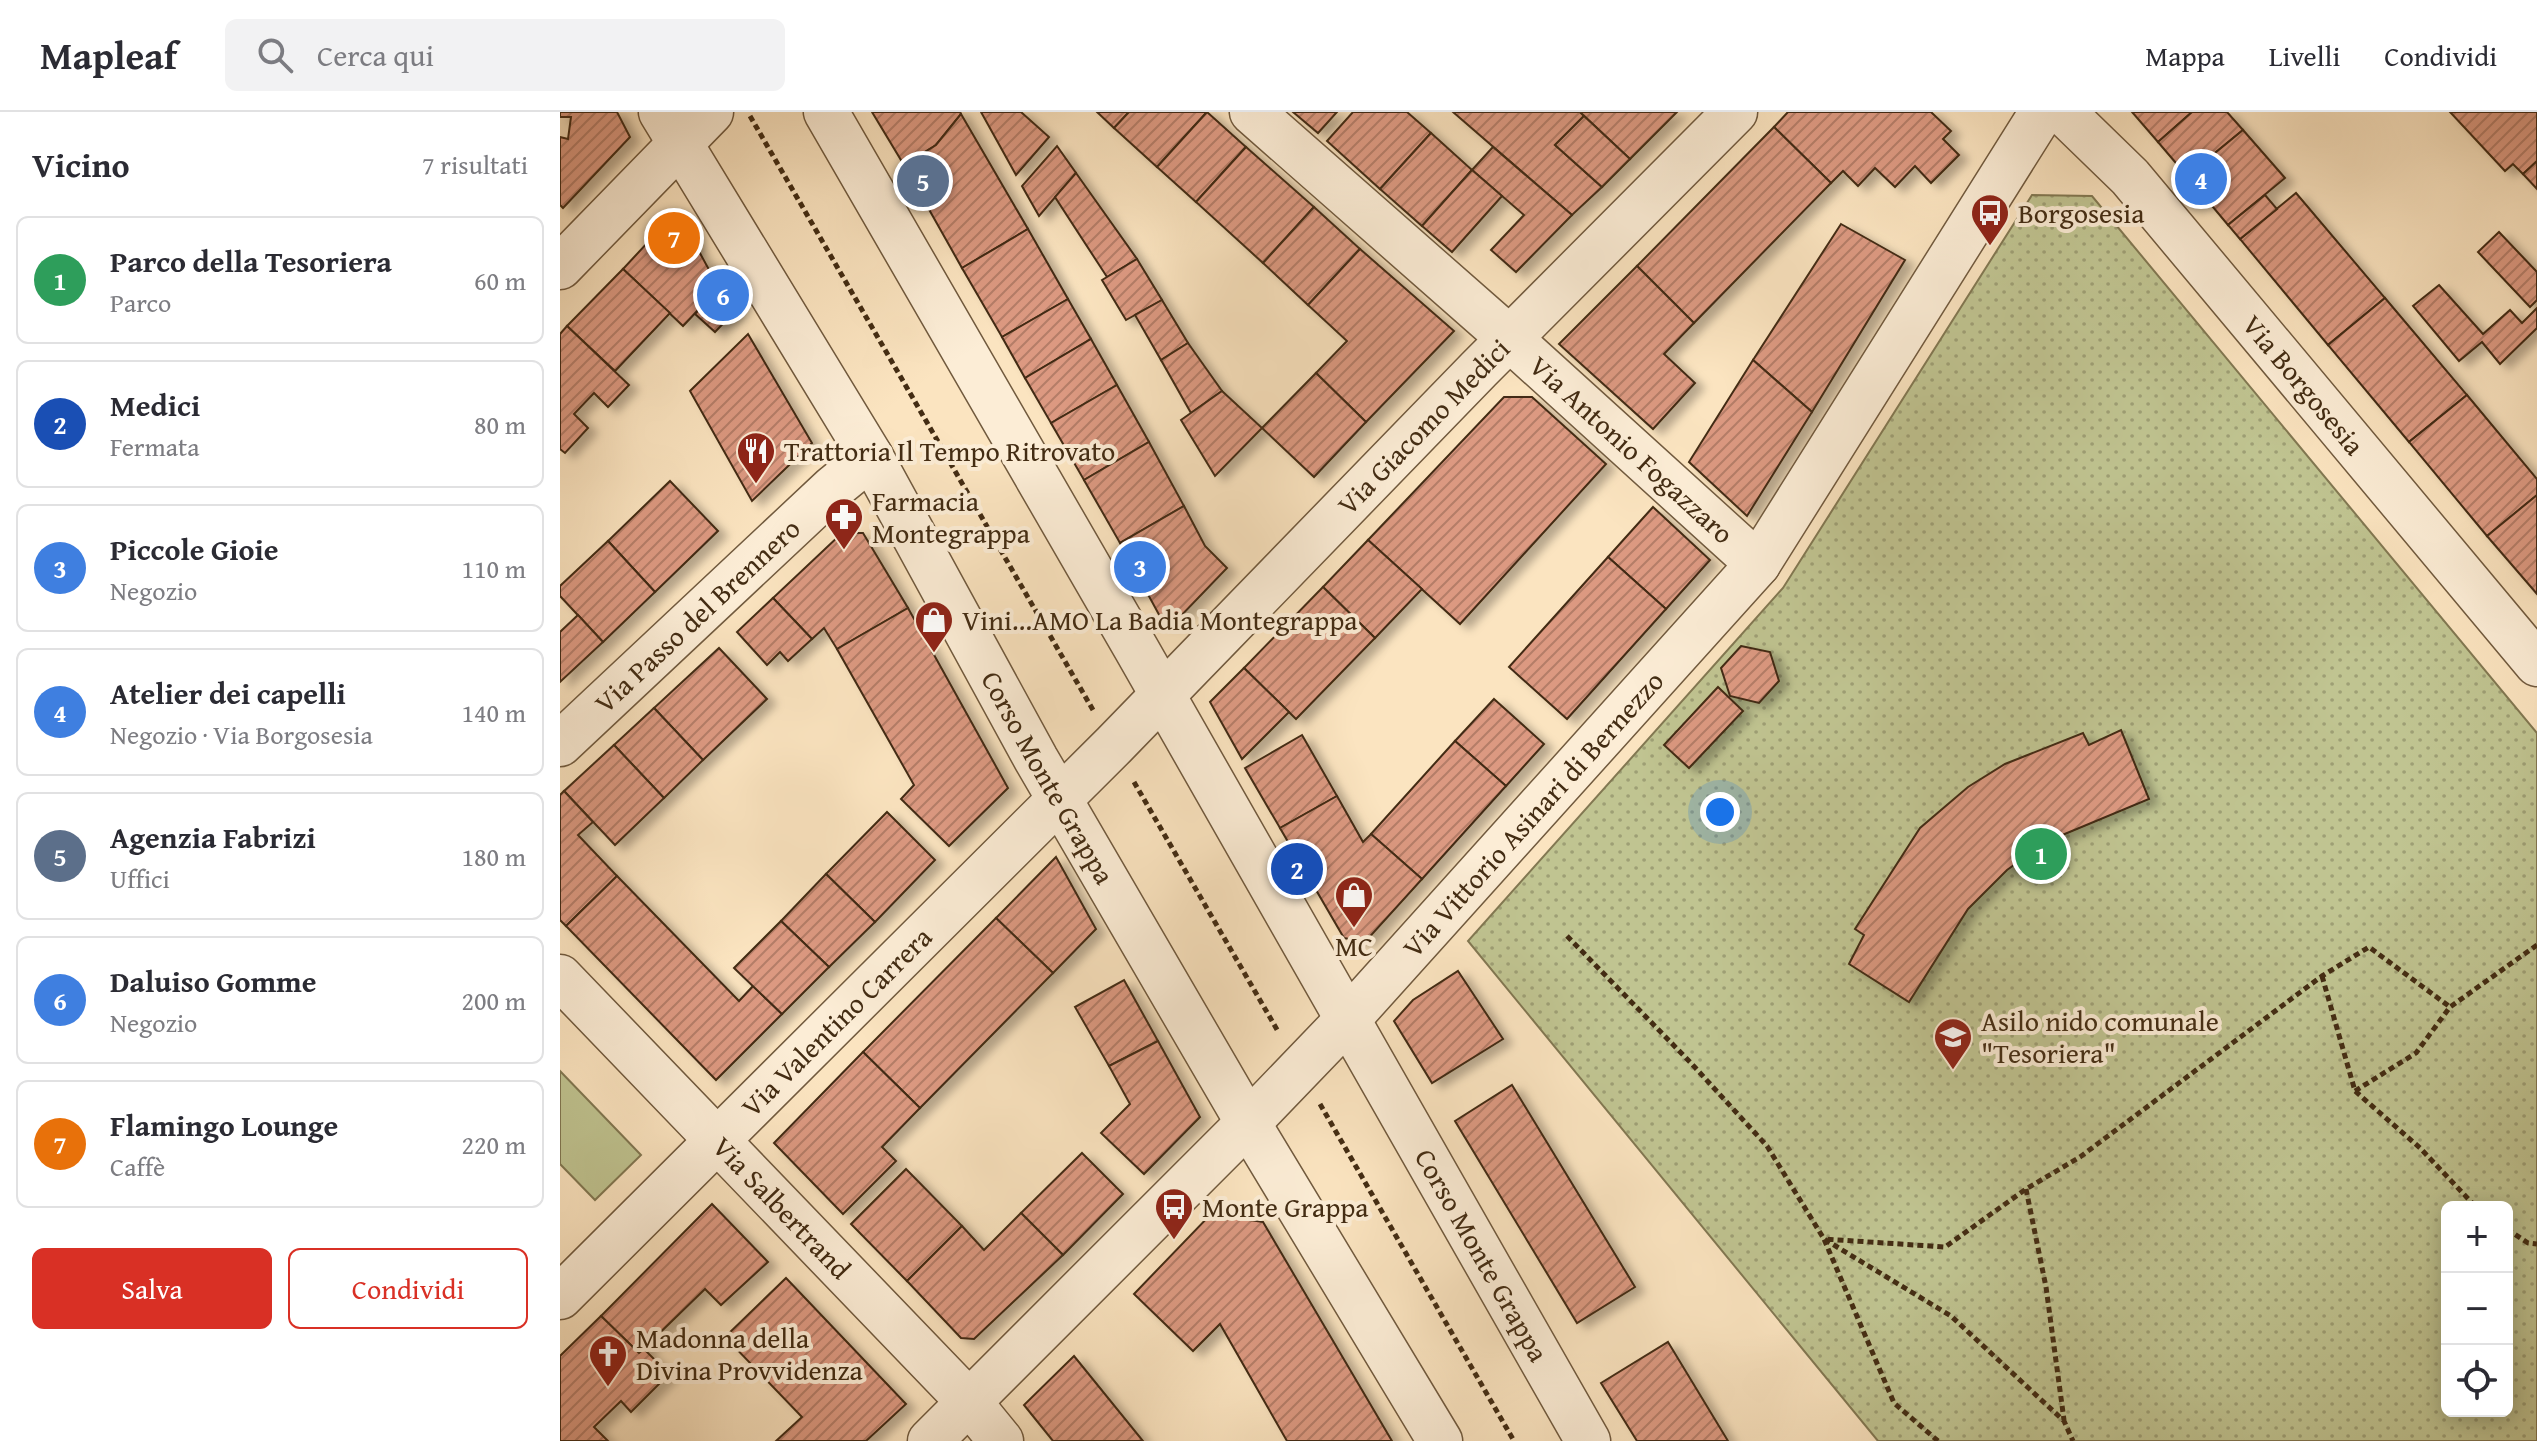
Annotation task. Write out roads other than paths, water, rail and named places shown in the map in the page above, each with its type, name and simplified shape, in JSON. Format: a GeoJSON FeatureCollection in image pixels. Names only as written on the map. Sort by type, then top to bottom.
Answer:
{"type":"FeatureCollection","features":[{"type":"Feature","properties":{"kind":"street"},"geometry":{"type":"LineString","coordinates":[[560,267],[670,128],[711,112]]}},
{"type":"Feature","properties":{"kind":"street","name":"Corso Monte Grappa"},"geometry":{"type":"LineString","coordinates":[[826,112],[1588,1441]]}},
{"type":"Feature","properties":{"kind":"street","name":"Via Antonio Fogazzaro"},"geometry":{"type":"LineString","coordinates":[[1252,112],[1509,338],[1758,564]]}},
{"type":"Feature","properties":{"kind":"street","name":"Via Giacomo Medici"},"geometry":{"type":"LineString","coordinates":[[1114,745],[1509,338],[1735,112]]}},
{"type":"Feature","properties":{"kind":"street","name":"Via Vittorio Asinari di Bernezzo"},"geometry":{"type":"LineString","coordinates":[[930,1441],[1348,1019],[1758,564],[2042,112]]}},
{"type":"Feature","properties":{"kind":"street","name":"Via Borgosesia"},"geometry":{"type":"LineString","coordinates":[[2063,112],[2130,177],[2537,664]]}},
{"type":"Feature","properties":{"kind":"street","name":"Corso Monte Grappa"},"geometry":{"type":"LineString","coordinates":[[670,128],[871,457],[1059,799],[1248,1123],[1440,1441]]}},
{"type":"Feature","properties":{"kind":"street","name":"Via Passo del Brennero"},"geometry":{"type":"LineString","coordinates":[[560,744],[833,488],[871,457]]}},
{"type":"Feature","properties":{"kind":"street","name":"Via Valentino Carrera"},"geometry":{"type":"LineString","coordinates":[[560,1297],[1114,745]]}},
{"type":"Feature","properties":{"kind":"street","name":"Via Salbertrand"},"geometry":{"type":"LineString","coordinates":[[560,977],[970,1403],[1001,1441]]}},
{"type":"Feature","properties":{"kind":"place","name":"Atelier dei capelli"},"geometry":{"type":"Point","coordinates":[2201,179]}},
{"type":"Feature","properties":{"kind":"place","name":"Agenzia Fabrizi"},"geometry":{"type":"Point","coordinates":[923,181]}},
{"type":"Feature","properties":{"kind":"place","name":"Flamingo Lounge"},"geometry":{"type":"Point","coordinates":[674,238]}},
{"type":"Feature","properties":{"kind":"place","name":"Borgosesia"},"geometry":{"type":"Point","coordinates":[1990,247]}},
{"type":"Feature","properties":{"kind":"place","name":"Daluiso Gomme"},"geometry":{"type":"Point","coordinates":[723,295]}},
{"type":"Feature","properties":{"kind":"place","name":"Trattoria Il Tempo Ritrovato"},"geometry":{"type":"Point","coordinates":[756,485]}},
{"type":"Feature","properties":{"kind":"place","name":"Farmacia Montegrappa"},"geometry":{"type":"Point","coordinates":[844,551]}},
{"type":"Feature","properties":{"kind":"place","name":"Piccole Gioie"},"geometry":{"type":"Point","coordinates":[1140,567]}},
{"type":"Feature","properties":{"kind":"place","name":"Vini...AMO La Badia Montegrappa"},"geometry":{"type":"Point","coordinates":[934,654]}},
{"type":"Feature","properties":{"kind":"place","name":"Parco della Tesoriera"},"geometry":{"type":"Point","coordinates":[2041,854]}},
{"type":"Feature","properties":{"kind":"place","name":"Medici"},"geometry":{"type":"Point","coordinates":[1297,869]}},
{"type":"Feature","properties":{"kind":"place","name":"MC"},"geometry":{"type":"Point","coordinates":[1354,929]}},
{"type":"Feature","properties":{"kind":"place","name":"Asilo nido comunale \"Tesoriera\""},"geometry":{"type":"Point","coordinates":[1953,1071]}},
{"type":"Feature","properties":{"kind":"place","name":"Monte Grappa"},"geometry":{"type":"Point","coordinates":[1174,1241]}},
{"type":"Feature","properties":{"kind":"place","name":"Madonna della Divina Provvidenza"},"geometry":{"type":"Point","coordinates":[608,1388]}}]}
